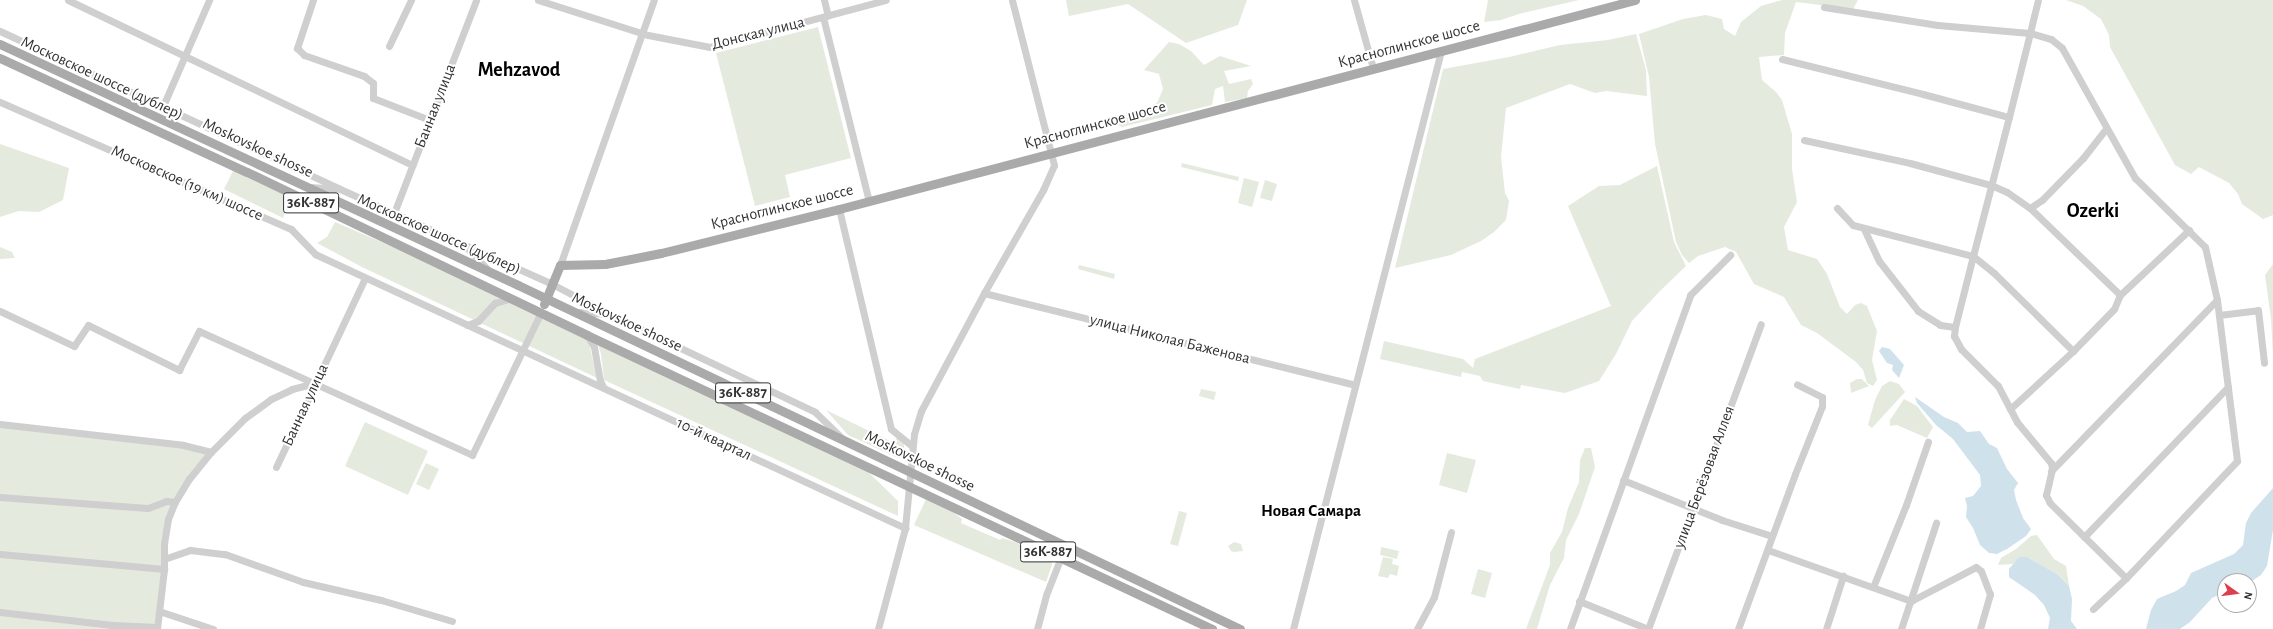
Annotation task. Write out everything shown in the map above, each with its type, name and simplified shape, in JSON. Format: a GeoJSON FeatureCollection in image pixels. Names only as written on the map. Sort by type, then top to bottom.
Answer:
{"type":"FeatureCollection","features":[{"type":"Feature","properties":{"kind":"main road","name":"Красноглинское шоссе"},"geometry":{"type":"LineString","coordinates":[[560,265],[626,261],[839,209],[1051,152],[1635,0]]}},
{"type":"Feature","properties":{"kind":"main road","name":"Moskovskoe shosse"},"geometry":{"type":"LineString","coordinates":[[0,44],[490,272],[1240,629]]}},
{"type":"Feature","properties":{"kind":"main road","name":"Moskovskoe shosse"},"geometry":{"type":"LineString","coordinates":[[0,58],[191,146],[587,335],[1212,629]]}},
{"type":"Feature","properties":{"kind":"main road"},"geometry":{"type":"LineString","coordinates":[[176,139],[182,136],[180,128]]}},
{"type":"Feature","properties":{"kind":"main road"},"geometry":{"type":"LineString","coordinates":[[191,146],[189,139],[195,136]]}},
{"type":"Feature","properties":{"kind":"main road"},"geometry":{"type":"LineString","coordinates":[[541,312],[560,265]]}},
{"type":"Feature","properties":{"kind":"street"},"geometry":{"type":"LineString","coordinates":[[68,0],[413,165]]}},
{"type":"Feature","properties":{"kind":"street"},"geometry":{"type":"LineString","coordinates":[[163,106],[209,0]]}},
{"type":"Feature","properties":{"kind":"street"},"geometry":{"type":"LineString","coordinates":[[313,0],[297,48],[304,55],[364,76],[373,83],[373,98],[430,120]]}},
{"type":"Feature","properties":{"kind":"street"},"geometry":{"type":"LineString","coordinates":[[389,46],[411,0]]}},
{"type":"Feature","properties":{"kind":"street","name":"Банная улица"},"geometry":{"type":"LineString","coordinates":[[394,213],[476,0]]}},
{"type":"Feature","properties":{"kind":"street","name":"Донская улица"},"geometry":{"type":"LineString","coordinates":[[538,0],[644,33],[710,47],[886,0]]}},
{"type":"Feature","properties":{"kind":"street"},"geometry":{"type":"LineString","coordinates":[[560,265],[644,33],[654,0]]}},
{"type":"Feature","properties":{"kind":"street"},"geometry":{"type":"LineString","coordinates":[[824,0],[825,16],[869,201]]}},
{"type":"Feature","properties":{"kind":"street"},"geometry":{"type":"LineString","coordinates":[[878,629],[905,528],[914,434],[927,398],[984,293],[1051,175],[1054,165],[1012,0]]}},
{"type":"Feature","properties":{"kind":"street"},"geometry":{"type":"LineString","coordinates":[[1354,0],[1373,68]]}},
{"type":"Feature","properties":{"kind":"street"},"geometry":{"type":"LineString","coordinates":[[2038,0],[1955,327],[1954,336],[1961,349],[1993,379],[2003,393],[2017,422],[2048,458],[2051,471],[2046,495],[2050,503],[2126,578]]}},
{"type":"Feature","properties":{"kind":"street"},"geometry":{"type":"LineString","coordinates":[[1824,7],[1938,25],[2030,33],[2051,39],[2062,48],[2106,129],[2135,178],[2205,247],[2217,300],[2237,458],[2236,463],[2126,578],[2093,609]]}},
{"type":"Feature","properties":{"kind":"street","name":"Московское шоссе (дублер)"},"geometry":{"type":"LineString","coordinates":[[0,31],[340,189],[552,284],[611,315],[815,412],[847,442]]}},
{"type":"Feature","properties":{"kind":"street"},"geometry":{"type":"LineString","coordinates":[[1292,629],[1442,51]]}},
{"type":"Feature","properties":{"kind":"street"},"geometry":{"type":"LineString","coordinates":[[1782,59],[2008,117]]}},
{"type":"Feature","properties":{"kind":"street","name":"Московское (19 км) шоссе"},"geometry":{"type":"LineString","coordinates":[[0,102],[291,229],[315,254],[467,325]]}},
{"type":"Feature","properties":{"kind":"street"},"geometry":{"type":"LineString","coordinates":[[2030,208],[2042,200],[2083,158],[2106,129]]}},
{"type":"Feature","properties":{"kind":"street"},"geometry":{"type":"LineString","coordinates":[[1804,140],[1910,163],[1991,185],[2007,192],[2030,208],[2120,296]]}},
{"type":"Feature","properties":{"kind":"street"},"geometry":{"type":"LineString","coordinates":[[304,186],[340,189]]}},
{"type":"Feature","properties":{"kind":"street"},"geometry":{"type":"LineString","coordinates":[[1837,208],[1853,225],[1864,229],[1973,256],[1994,273],[2073,352]]}},
{"type":"Feature","properties":{"kind":"street"},"geometry":{"type":"LineString","coordinates":[[839,209],[892,429],[912,446]]}},
{"type":"Feature","properties":{"kind":"street"},"geometry":{"type":"LineString","coordinates":[[1864,229],[1879,261],[1918,311],[1940,325],[1955,327]]}},
{"type":"Feature","properties":{"kind":"street"},"geometry":{"type":"LineString","coordinates":[[2010,409],[2073,352],[2114,309],[2120,296],[2189,230]]}},
{"type":"Feature","properties":{"kind":"street"},"geometry":{"type":"LineString","coordinates":[[465,246],[490,272]]}},
{"type":"Feature","properties":{"kind":"street"},"geometry":{"type":"LineString","coordinates":[[1570,629],[1690,295],[1730,255]]}},
{"type":"Feature","properties":{"kind":"street","name":"Банная улица"},"geometry":{"type":"LineString","coordinates":[[276,467],[366,278]]}},
{"type":"Feature","properties":{"kind":"street","name":"улица Николая Баженова"},"geometry":{"type":"LineString","coordinates":[[984,293],[1355,385]]}},
{"type":"Feature","properties":{"kind":"street"},"geometry":{"type":"LineString","coordinates":[[467,325],[478,321],[495,303],[511,298]]}},
{"type":"Feature","properties":{"kind":"street"},"geometry":{"type":"LineString","coordinates":[[2051,471],[2217,300]]}},
{"type":"Feature","properties":{"kind":"street"},"geometry":{"type":"LineString","coordinates":[[2219,315],[2258,310],[2264,364]]}},
{"type":"Feature","properties":{"kind":"street"},"geometry":{"type":"LineString","coordinates":[[0,311],[74,346],[88,325],[179,370],[199,331],[472,455],[541,312]]}},
{"type":"Feature","properties":{"kind":"street"},"geometry":{"type":"LineString","coordinates":[[572,312],[611,315]]}},
{"type":"Feature","properties":{"kind":"street","name":"улица Берёзовая Аллея"},"geometry":{"type":"LineString","coordinates":[[1648,629],[1761,324]]}},
{"type":"Feature","properties":{"kind":"street","name":"10-й квартал"},"geometry":{"type":"LineString","coordinates":[[467,325],[905,528]]}},
{"type":"Feature","properties":{"kind":"street"},"geometry":{"type":"LineString","coordinates":[[587,335],[594,347],[600,380],[603,387]]}},
{"type":"Feature","properties":{"kind":"street"},"geometry":{"type":"LineString","coordinates":[[0,612],[157,628],[164,569],[164,544],[168,519],[175,502],[189,478],[211,452],[245,418],[271,399],[292,389],[315,384]]}},
{"type":"Feature","properties":{"kind":"street"},"geometry":{"type":"LineString","coordinates":[[1738,629],[1823,402],[1819,394],[1797,384]]}},
{"type":"Feature","properties":{"kind":"street"},"geometry":{"type":"LineString","coordinates":[[2084,536],[2228,387]]}},
{"type":"Feature","properties":{"kind":"street"},"geometry":{"type":"LineString","coordinates":[[0,424],[183,445],[211,452]]}},
{"type":"Feature","properties":{"kind":"street"},"geometry":{"type":"LineString","coordinates":[[1873,587],[1906,505],[1928,442]]}},
{"type":"Feature","properties":{"kind":"street"},"geometry":{"type":"LineString","coordinates":[[1623,480],[1693,508],[1772,536]]}},
{"type":"Feature","properties":{"kind":"street"},"geometry":{"type":"LineString","coordinates":[[0,497],[148,508],[166,501],[175,502]]}},
{"type":"Feature","properties":{"kind":"street"},"geometry":{"type":"LineString","coordinates":[[1901,629],[1936,523]]}},
{"type":"Feature","properties":{"kind":"street"},"geometry":{"type":"LineString","coordinates":[[1416,629],[1434,597],[1451,532]]}},
{"type":"Feature","properties":{"kind":"street"},"geometry":{"type":"LineString","coordinates":[[164,559],[190,550],[225,554],[303,582],[381,600],[452,621]]}},
{"type":"Feature","properties":{"kind":"street"},"geometry":{"type":"LineString","coordinates":[[1768,550],[1911,600],[1976,567],[1981,571],[1990,594],[1980,629]]}},
{"type":"Feature","properties":{"kind":"street"},"geometry":{"type":"LineString","coordinates":[[0,554],[164,569]]}},
{"type":"Feature","properties":{"kind":"street"},"geometry":{"type":"LineString","coordinates":[[1037,629],[1046,594],[1061,557]]}},
{"type":"Feature","properties":{"kind":"street"},"geometry":{"type":"LineString","coordinates":[[1826,629],[1843,576]]}},
{"type":"Feature","properties":{"kind":"street"},"geometry":{"type":"LineString","coordinates":[[1579,601],[1648,629]]}},
{"type":"Feature","properties":{"kind":"street"},"geometry":{"type":"LineString","coordinates":[[159,610],[213,629]]}},
{"type":"Feature","properties":{"kind":"shaded area"},"geometry":{"type":"Polygon","coordinates":[[[1066,0],[1247,0],[1238,25],[1186,43],[1128,4],[1069,16],[1066,0]]]}},
{"type":"Feature","properties":{"kind":"shaded area"},"geometry":{"type":"Polygon","coordinates":[[[1488,0],[1579,0],[1519,14],[1501,20],[1484,22],[1488,0]]]}},
{"type":"Feature","properties":{"kind":"shaded area"},"geometry":{"type":"Polygon","coordinates":[[[1782,0],[1858,0],[1853,9],[1796,2],[1785,33],[1784,55],[1759,57],[1762,80],[1776,92],[1782,100],[1792,134],[1792,169],[1797,202],[1784,227],[1788,250],[1817,259],[1827,274],[1840,307],[1847,314],[1855,305],[1861,303],[1867,306],[1877,331],[1872,360],[1877,380],[1873,386],[1867,383],[1863,370],[1856,362],[1817,333],[1801,325],[1784,297],[1754,284],[1736,252],[1725,247],[1698,256],[1689,263],[1682,255],[1676,242],[1655,144],[1649,77],[1639,34],[1683,19],[1706,15],[1722,19],[1724,29],[1735,36],[1741,22],[1761,6],[1782,0]]]}},
{"type":"Feature","properties":{"kind":"shaded area"},"geometry":{"type":"Polygon","coordinates":[[[2066,0],[2273,0],[2273,215],[2263,219],[2242,204],[2238,194],[2229,183],[2199,167],[2191,174],[2175,165],[2110,47],[2109,35],[2101,19],[2083,6],[2066,0]]]}},
{"type":"Feature","properties":{"kind":"shaded area"},"geometry":{"type":"Polygon","coordinates":[[[818,27],[851,158],[785,175],[790,197],[755,206],[716,53],[818,27]]]}},
{"type":"Feature","properties":{"kind":"shaded area"},"geometry":{"type":"Polygon","coordinates":[[[1636,34],[1646,70],[1647,96],[1606,91],[1595,93],[1570,84],[1506,108],[1501,157],[1505,193],[1509,201],[1506,220],[1494,232],[1481,241],[1451,255],[1395,268],[1443,69],[1509,57],[1560,45],[1608,40],[1636,34]]]}},
{"type":"Feature","properties":{"kind":"shaded area"},"geometry":{"type":"Polygon","coordinates":[[[1169,42],[1179,44],[1191,51],[1204,65],[1220,56],[1251,66],[1224,71],[1229,84],[1251,79],[1253,84],[1248,91],[1247,98],[1225,102],[1223,86],[1215,89],[1212,105],[1122,127],[1114,123],[1157,103],[1163,89],[1159,74],[1144,70],[1169,42]]]}},
{"type":"Feature","properties":{"kind":"shaded area"},"geometry":{"type":"Polygon","coordinates":[[[0,144],[69,168],[63,200],[39,212],[19,211],[0,217],[0,144]]]}},
{"type":"Feature","properties":{"kind":"shaded area"},"geometry":{"type":"Polygon","coordinates":[[[1182,163],[1239,177],[1238,181],[1181,167],[1182,163]]]}},
{"type":"Feature","properties":{"kind":"shaded area"},"geometry":{"type":"Polygon","coordinates":[[[1657,166],[1674,242],[1686,266],[1632,321],[1616,354],[1599,381],[1565,393],[1521,385],[1520,389],[1483,381],[1480,376],[1462,372],[1461,377],[1380,359],[1384,341],[1463,359],[1473,368],[1475,359],[1611,306],[1568,206],[1599,186],[1620,185],[1657,166]]]}},
{"type":"Feature","properties":{"kind":"shaded area"},"geometry":{"type":"Polygon","coordinates":[[[234,169],[296,199],[289,202],[283,218],[224,189],[234,169]]]}},
{"type":"Feature","properties":{"kind":"shaded area"},"geometry":{"type":"Polygon","coordinates":[[[1244,178],[1259,182],[1252,207],[1238,203],[1244,178]]]}},
{"type":"Feature","properties":{"kind":"shaded area"},"geometry":{"type":"Polygon","coordinates":[[[1265,180],[1277,184],[1272,201],[1260,198],[1265,180]]]}},
{"type":"Feature","properties":{"kind":"shaded area"},"geometry":{"type":"Polygon","coordinates":[[[335,222],[511,298],[582,332],[589,343],[597,378],[362,267],[317,243],[327,237],[335,222]]]}},
{"type":"Feature","properties":{"kind":"shaded area"},"geometry":{"type":"Polygon","coordinates":[[[0,247],[12,252],[15,258],[0,259],[0,247]]]}},
{"type":"Feature","properties":{"kind":"shaded area"},"geometry":{"type":"Polygon","coordinates":[[[2273,264],[2273,355],[2271,319],[2265,275],[2273,264]]]}},
{"type":"Feature","properties":{"kind":"shaded area"},"geometry":{"type":"Polygon","coordinates":[[[1079,265],[1115,274],[1114,279],[1078,269],[1079,265]]]}},
{"type":"Feature","properties":{"kind":"shaded area"},"geometry":{"type":"Polygon","coordinates":[[[596,338],[857,461],[898,501],[898,516],[604,380],[601,354],[596,338]]]}},
{"type":"Feature","properties":{"kind":"shaded area"},"geometry":{"type":"Polygon","coordinates":[[[1882,347],[1890,349],[1904,365],[1899,378],[1892,370],[1893,365],[1887,363],[1879,351],[1882,347]]]}},
{"type":"Feature","properties":{"kind":"shaded area"},"geometry":{"type":"Polygon","coordinates":[[[1857,379],[1862,379],[1869,386],[1851,393],[1850,383],[1857,379]]]}},
{"type":"Feature","properties":{"kind":"shaded area"},"geometry":{"type":"Polygon","coordinates":[[[1890,381],[1899,384],[1905,392],[1872,428],[1868,425],[1875,400],[1882,386],[1890,381]]]}},
{"type":"Feature","properties":{"kind":"shaded area"},"geometry":{"type":"Polygon","coordinates":[[[1201,389],[1216,392],[1214,400],[1199,396],[1201,389]]]}},
{"type":"Feature","properties":{"kind":"shaded area"},"geometry":{"type":"Polygon","coordinates":[[[1915,397],[1944,417],[1958,423],[1967,432],[1980,431],[1989,444],[1997,448],[2007,469],[2018,483],[2014,490],[2016,500],[2023,518],[2031,529],[2026,536],[1997,554],[1989,553],[1980,545],[1973,528],[1966,517],[1967,506],[1965,498],[1973,496],[1981,486],[1980,475],[1953,439],[1936,425],[1917,403],[1915,397]]]}},
{"type":"Feature","properties":{"kind":"shaded area"},"geometry":{"type":"Polygon","coordinates":[[[1904,399],[1917,406],[1933,427],[1927,438],[1897,425],[1890,426],[1890,420],[1904,399]]]}},
{"type":"Feature","properties":{"kind":"shaded area"},"geometry":{"type":"Polygon","coordinates":[[[826,410],[894,443],[898,435],[904,440],[904,455],[898,458],[848,435],[826,410]]]}},
{"type":"Feature","properties":{"kind":"shaded area"},"geometry":{"type":"Polygon","coordinates":[[[365,422],[428,451],[408,495],[345,466],[365,422]]]}},
{"type":"Feature","properties":{"kind":"shaded area"},"geometry":{"type":"Polygon","coordinates":[[[0,426],[177,447],[207,455],[172,502],[154,629],[0,629],[0,426]]]}},
{"type":"Feature","properties":{"kind":"shaded area"},"geometry":{"type":"Polygon","coordinates":[[[1585,448],[1591,448],[1595,467],[1579,514],[1566,540],[1564,558],[1550,585],[1537,629],[1526,629],[1550,565],[1550,553],[1562,532],[1568,508],[1579,482],[1580,460],[1585,448]]]}},
{"type":"Feature","properties":{"kind":"shaded area"},"geometry":{"type":"Polygon","coordinates":[[[1447,453],[1476,460],[1467,493],[1439,485],[1447,453]]]}},
{"type":"Feature","properties":{"kind":"shaded area"},"geometry":{"type":"Polygon","coordinates":[[[426,463],[439,469],[429,490],[416,484],[426,463]]]}},
{"type":"Feature","properties":{"kind":"shaded area"},"geometry":{"type":"Polygon","coordinates":[[[2273,488],[2273,530],[2267,566],[2261,575],[2257,578],[2257,573],[2217,573],[2217,596],[2212,598],[2190,622],[2180,629],[2146,629],[2151,610],[2157,599],[2176,591],[2185,585],[2191,573],[2234,554],[2243,545],[2246,523],[2251,513],[2273,488]]]}},
{"type":"Feature","properties":{"kind":"shaded area"},"geometry":{"type":"Polygon","coordinates":[[[926,499],[950,510],[962,519],[961,523],[1000,540],[1002,538],[1015,542],[1051,559],[1052,565],[1046,582],[914,525],[926,499]]]}},
{"type":"Feature","properties":{"kind":"shaded area"},"geometry":{"type":"Polygon","coordinates":[[[1179,511],[1187,513],[1178,546],[1170,544],[1179,511]]]}},
{"type":"Feature","properties":{"kind":"shaded area"},"geometry":{"type":"Polygon","coordinates":[[[2037,535],[2054,559],[2066,566],[2069,586],[2057,574],[2027,557],[2019,558],[2013,564],[1998,565],[2001,558],[2016,549],[2031,536],[2037,535]]]}},
{"type":"Feature","properties":{"kind":"shaded area"},"geometry":{"type":"Polygon","coordinates":[[[1234,542],[1241,544],[1243,551],[1231,551],[1228,546],[1234,542]]]}},
{"type":"Feature","properties":{"kind":"shaded area"},"geometry":{"type":"Polygon","coordinates":[[[1381,547],[1399,551],[1397,559],[1380,555],[1381,547]]]}},
{"type":"Feature","properties":{"kind":"shaded area"},"geometry":{"type":"Polygon","coordinates":[[[1383,557],[1393,559],[1392,564],[1399,566],[1397,576],[1390,574],[1388,578],[1378,576],[1383,557]]]}},
{"type":"Feature","properties":{"kind":"shaded area"},"geometry":{"type":"Polygon","coordinates":[[[2019,557],[2027,557],[2057,574],[2069,586],[2072,599],[2071,621],[2077,629],[2048,629],[2050,618],[2044,605],[2035,595],[2009,577],[2009,569],[2019,557]]]}},
{"type":"Feature","properties":{"kind":"shaded area"},"geometry":{"type":"Polygon","coordinates":[[[1478,569],[1492,573],[1485,598],[1471,594],[1478,569]]]}},
{"type":"Feature","properties":{"kind":"district","name":"Mehzavod"},"geometry":{"type":"Point","coordinates":[519,70]}},
{"type":"Feature","properties":{"kind":"district","name":"Ozerki"},"geometry":{"type":"Point","coordinates":[2093,211]}},
{"type":"Feature","properties":{"kind":"district","name":"Новая Самара"},"geometry":{"type":"Point","coordinates":[1311,511]}}]}
